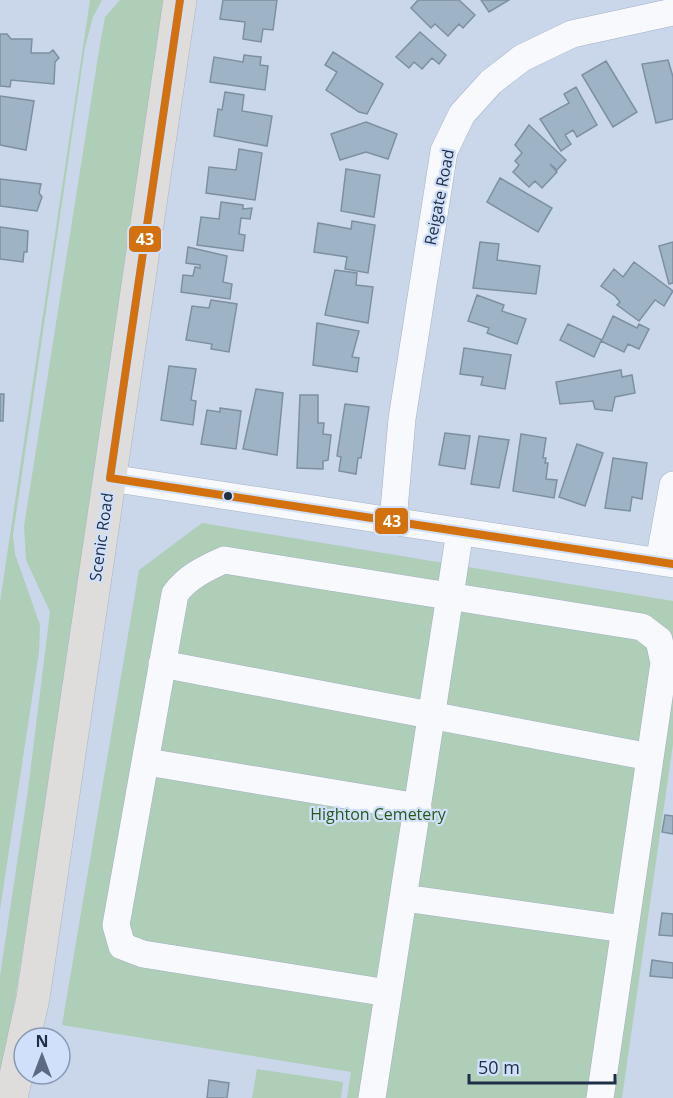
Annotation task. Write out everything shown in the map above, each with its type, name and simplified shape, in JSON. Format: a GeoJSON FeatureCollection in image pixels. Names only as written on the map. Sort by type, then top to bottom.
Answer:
{"type":"FeatureCollection","features":[{"type":"Feature","properties":{"kind":"main road","name":"Scenic Road"},"geometry":{"type":"LineString","coordinates":[[27,1026],[33,998],[180,0]]}},
{"type":"Feature","properties":{"kind":"street","name":"Reigate Road"},"geometry":{"type":"LineString","coordinates":[[393,521],[402,419],[444,151],[462,114],[491,82],[522,58],[572,34],[673,12]]}},
{"type":"Feature","properties":{"kind":"street"},"geometry":{"type":"LineString","coordinates":[[110,478],[666,563],[673,485]]}},
{"type":"Feature","properties":{"kind":"street"},"geometry":{"type":"LineString","coordinates":[[372,1098],[460,531]]}},
{"type":"Feature","properties":{"kind":"street"},"geometry":{"type":"LineString","coordinates":[[388,993],[143,954],[122,946],[116,925],[176,594],[189,579],[224,560],[642,627],[659,640],[664,663],[600,1098]]}},
{"type":"Feature","properties":{"kind":"street"},"geometry":{"type":"LineString","coordinates":[[162,664],[650,757]]}},
{"type":"Feature","properties":{"kind":"street"},"geometry":{"type":"LineString","coordinates":[[147,762],[418,807]]}},
{"type":"Feature","properties":{"kind":"street"},"geometry":{"type":"LineString","coordinates":[[404,898],[624,928]]}},
{"type":"Feature","properties":{"kind":"green space"},"geometry":{"type":"Polygon","coordinates":[[[90,0],[102,0],[93,17],[85,47],[13,535],[15,554],[40,625],[39,652],[0,910],[0,602],[90,0]]]}},
{"type":"Feature","properties":{"kind":"green space"},"geometry":{"type":"Polygon","coordinates":[[[120,0],[166,0],[89,522],[0,1097],[0,976],[28,790],[50,612],[26,560],[24,526],[100,44],[105,17],[120,0]]]}},
{"type":"Feature","properties":{"kind":"green space","name":"Highton Cemetery"},"geometry":{"type":"Polygon","coordinates":[[[202,523],[673,601],[673,744],[622,1098],[347,1098],[351,1072],[62,1025],[139,570],[202,523]]]}},
{"type":"Feature","properties":{"kind":"green space"},"geometry":{"type":"Polygon","coordinates":[[[257,1069],[343,1082],[341,1098],[252,1098],[257,1069]]]}},
{"type":"Feature","properties":{"kind":"building"},"geometry":{"type":"Polygon","coordinates":[[[223,0],[277,0],[273,30],[263,29],[261,42],[243,39],[245,22],[220,19],[223,0]]]}},
{"type":"Feature","properties":{"kind":"building"},"geometry":{"type":"Polygon","coordinates":[[[418,0],[459,0],[475,15],[463,28],[459,24],[448,36],[435,24],[431,28],[411,8],[418,0]]]}},
{"type":"Feature","properties":{"kind":"building"},"geometry":{"type":"Polygon","coordinates":[[[481,0],[509,0],[489,12],[481,0]]]}},
{"type":"Feature","properties":{"kind":"building"},"geometry":{"type":"Polygon","coordinates":[[[420,32],[446,55],[439,64],[432,58],[422,69],[414,62],[409,68],[396,57],[420,32]]]}},
{"type":"Feature","properties":{"kind":"building"},"geometry":{"type":"Polygon","coordinates":[[[0,34],[7,34],[11,39],[32,39],[31,53],[49,53],[53,50],[59,58],[55,62],[54,84],[11,80],[10,87],[0,86],[0,34]]]}},
{"type":"Feature","properties":{"kind":"building"},"geometry":{"type":"Polygon","coordinates":[[[333,52],[383,84],[367,114],[359,112],[326,90],[337,72],[325,65],[333,52]]]}},
{"type":"Feature","properties":{"kind":"building"},"geometry":{"type":"Polygon","coordinates":[[[244,55],[261,57],[260,65],[268,66],[265,90],[210,82],[214,57],[243,62],[244,55]]]}},
{"type":"Feature","properties":{"kind":"building"},"geometry":{"type":"Polygon","coordinates":[[[668,60],[673,77],[673,119],[656,123],[642,64],[668,60]]]}},
{"type":"Feature","properties":{"kind":"building"},"geometry":{"type":"Polygon","coordinates":[[[606,61],[637,112],[613,127],[582,75],[606,61]]]}},
{"type":"Feature","properties":{"kind":"building"},"geometry":{"type":"Polygon","coordinates":[[[576,87],[597,125],[577,137],[573,130],[565,135],[571,144],[561,151],[540,119],[569,103],[564,94],[576,87]]]}},
{"type":"Feature","properties":{"kind":"building"},"geometry":{"type":"Polygon","coordinates":[[[225,92],[244,95],[242,111],[272,116],[267,146],[214,136],[218,109],[222,110],[225,92]]]}},
{"type":"Feature","properties":{"kind":"building"},"geometry":{"type":"Polygon","coordinates":[[[0,96],[34,101],[26,150],[0,145],[0,96]]]}},
{"type":"Feature","properties":{"kind":"building"},"geometry":{"type":"Polygon","coordinates":[[[366,122],[397,134],[388,159],[366,152],[340,160],[331,134],[366,122]]]}},
{"type":"Feature","properties":{"kind":"building"},"geometry":{"type":"Polygon","coordinates":[[[529,125],[566,160],[557,170],[550,164],[557,172],[542,188],[535,181],[529,187],[513,172],[519,165],[515,161],[522,153],[515,145],[529,125]]]}},
{"type":"Feature","properties":{"kind":"building"},"geometry":{"type":"Polygon","coordinates":[[[239,149],[262,153],[255,200],[206,193],[209,167],[236,170],[239,149]]]}},
{"type":"Feature","properties":{"kind":"building"},"geometry":{"type":"Polygon","coordinates":[[[346,169],[380,175],[374,217],[341,211],[346,169]]]}},
{"type":"Feature","properties":{"kind":"building"},"geometry":{"type":"Polygon","coordinates":[[[500,178],[552,208],[538,232],[487,202],[500,178]]]}},
{"type":"Feature","properties":{"kind":"building"},"geometry":{"type":"Polygon","coordinates":[[[0,179],[41,184],[39,193],[42,197],[37,211],[0,206],[0,179]]]}},
{"type":"Feature","properties":{"kind":"building"},"geometry":{"type":"Polygon","coordinates":[[[221,202],[243,205],[243,209],[252,208],[250,219],[241,218],[239,234],[245,235],[243,251],[197,245],[201,217],[219,219],[221,202]]]}},
{"type":"Feature","properties":{"kind":"building"},"geometry":{"type":"Polygon","coordinates":[[[352,221],[375,225],[368,273],[345,269],[347,257],[314,252],[318,223],[351,229],[352,221]]]}},
{"type":"Feature","properties":{"kind":"building"},"geometry":{"type":"Polygon","coordinates":[[[0,227],[28,231],[27,252],[24,252],[23,262],[0,259],[0,227]]]}},
{"type":"Feature","properties":{"kind":"building"},"geometry":{"type":"Polygon","coordinates":[[[480,242],[499,244],[497,260],[540,266],[536,294],[473,288],[480,242]]]}},
{"type":"Feature","properties":{"kind":"building"},"geometry":{"type":"Polygon","coordinates":[[[673,242],[673,283],[669,284],[659,246],[673,242]]]}},
{"type":"Feature","properties":{"kind":"building"},"geometry":{"type":"Polygon","coordinates":[[[188,247],[227,256],[223,282],[232,284],[230,299],[181,292],[183,275],[193,276],[195,267],[200,268],[200,265],[186,263],[188,247]]]}},
{"type":"Feature","properties":{"kind":"building"},"geometry":{"type":"Polygon","coordinates":[[[634,262],[673,291],[664,306],[655,300],[639,321],[617,305],[620,302],[615,296],[601,286],[614,269],[623,277],[634,262]]]}},
{"type":"Feature","properties":{"kind":"building"},"geometry":{"type":"Polygon","coordinates":[[[335,270],[357,273],[356,285],[373,287],[368,323],[325,315],[335,270]]]}},
{"type":"Feature","properties":{"kind":"building"},"geometry":{"type":"Polygon","coordinates":[[[477,295],[504,305],[502,311],[526,319],[517,344],[487,333],[489,328],[468,321],[477,295]]]}},
{"type":"Feature","properties":{"kind":"building"},"geometry":{"type":"Polygon","coordinates":[[[211,300],[237,304],[229,352],[211,349],[212,344],[186,340],[192,306],[209,308],[211,300]]]}},
{"type":"Feature","properties":{"kind":"building"},"geometry":{"type":"Polygon","coordinates":[[[613,316],[637,328],[639,324],[649,329],[639,349],[628,344],[624,352],[601,341],[594,357],[560,340],[568,324],[602,340],[613,316]]]}},
{"type":"Feature","properties":{"kind":"building"},"geometry":{"type":"Polygon","coordinates":[[[317,323],[359,331],[352,357],[359,358],[357,372],[313,365],[317,323]]]}},
{"type":"Feature","properties":{"kind":"building"},"geometry":{"type":"Polygon","coordinates":[[[464,348],[511,355],[505,389],[481,385],[483,377],[460,374],[464,348]]]}},
{"type":"Feature","properties":{"kind":"building"},"geometry":{"type":"Polygon","coordinates":[[[169,366],[196,369],[191,400],[196,401],[193,425],[161,420],[169,366]]]}},
{"type":"Feature","properties":{"kind":"building"},"geometry":{"type":"Polygon","coordinates":[[[621,370],[622,377],[632,375],[635,393],[615,397],[612,411],[595,409],[593,401],[560,404],[556,382],[621,370]]]}},
{"type":"Feature","properties":{"kind":"building"},"geometry":{"type":"Polygon","coordinates":[[[256,389],[283,393],[277,455],[243,449],[256,389]]]}},
{"type":"Feature","properties":{"kind":"building"},"geometry":{"type":"Polygon","coordinates":[[[0,394],[4,394],[3,421],[0,421],[0,394]]]}},
{"type":"Feature","properties":{"kind":"building"},"geometry":{"type":"Polygon","coordinates":[[[300,395],[318,395],[318,423],[324,423],[323,434],[331,435],[328,460],[323,461],[323,469],[297,468],[300,395]]]}},
{"type":"Feature","properties":{"kind":"building"},"geometry":{"type":"Polygon","coordinates":[[[345,404],[369,407],[361,458],[358,458],[356,474],[339,471],[341,457],[337,456],[345,404]]]}},
{"type":"Feature","properties":{"kind":"building"},"geometry":{"type":"Polygon","coordinates":[[[220,408],[241,411],[236,449],[201,444],[207,410],[220,412],[220,408]]]}},
{"type":"Feature","properties":{"kind":"building"},"geometry":{"type":"Polygon","coordinates":[[[445,433],[470,436],[465,469],[439,465],[445,433]]]}},
{"type":"Feature","properties":{"kind":"building"},"geometry":{"type":"Polygon","coordinates":[[[521,434],[546,438],[543,458],[546,458],[545,463],[548,463],[546,479],[557,480],[554,498],[513,491],[521,434]]]}},
{"type":"Feature","properties":{"kind":"building"},"geometry":{"type":"Polygon","coordinates":[[[479,436],[509,440],[499,488],[471,484],[479,436]]]}},
{"type":"Feature","properties":{"kind":"building"},"geometry":{"type":"Polygon","coordinates":[[[577,444],[603,453],[585,506],[559,497],[577,444]]]}},
{"type":"Feature","properties":{"kind":"building"},"geometry":{"type":"Polygon","coordinates":[[[613,458],[647,463],[642,499],[632,497],[630,511],[605,508],[613,458]]]}},
{"type":"Feature","properties":{"kind":"building"},"geometry":{"type":"Polygon","coordinates":[[[665,815],[673,816],[673,834],[662,832],[665,815]]]}},
{"type":"Feature","properties":{"kind":"building"},"geometry":{"type":"Polygon","coordinates":[[[662,913],[673,914],[673,936],[659,935],[662,913]]]}},
{"type":"Feature","properties":{"kind":"building"},"geometry":{"type":"Polygon","coordinates":[[[652,960],[673,963],[673,978],[650,976],[652,960]]]}},
{"type":"Feature","properties":{"kind":"building"},"geometry":{"type":"Polygon","coordinates":[[[209,1080],[229,1083],[227,1098],[207,1098],[209,1080]]]}},
{"type":"Feature","properties":{"kind":"transit line","name":"43"},"geometry":{"type":"LineString","coordinates":[[110,478],[180,0]]}},
{"type":"Feature","properties":{"kind":"transit line","name":"43"},"geometry":{"type":"LineString","coordinates":[[110,478],[673,564]]}}]}
